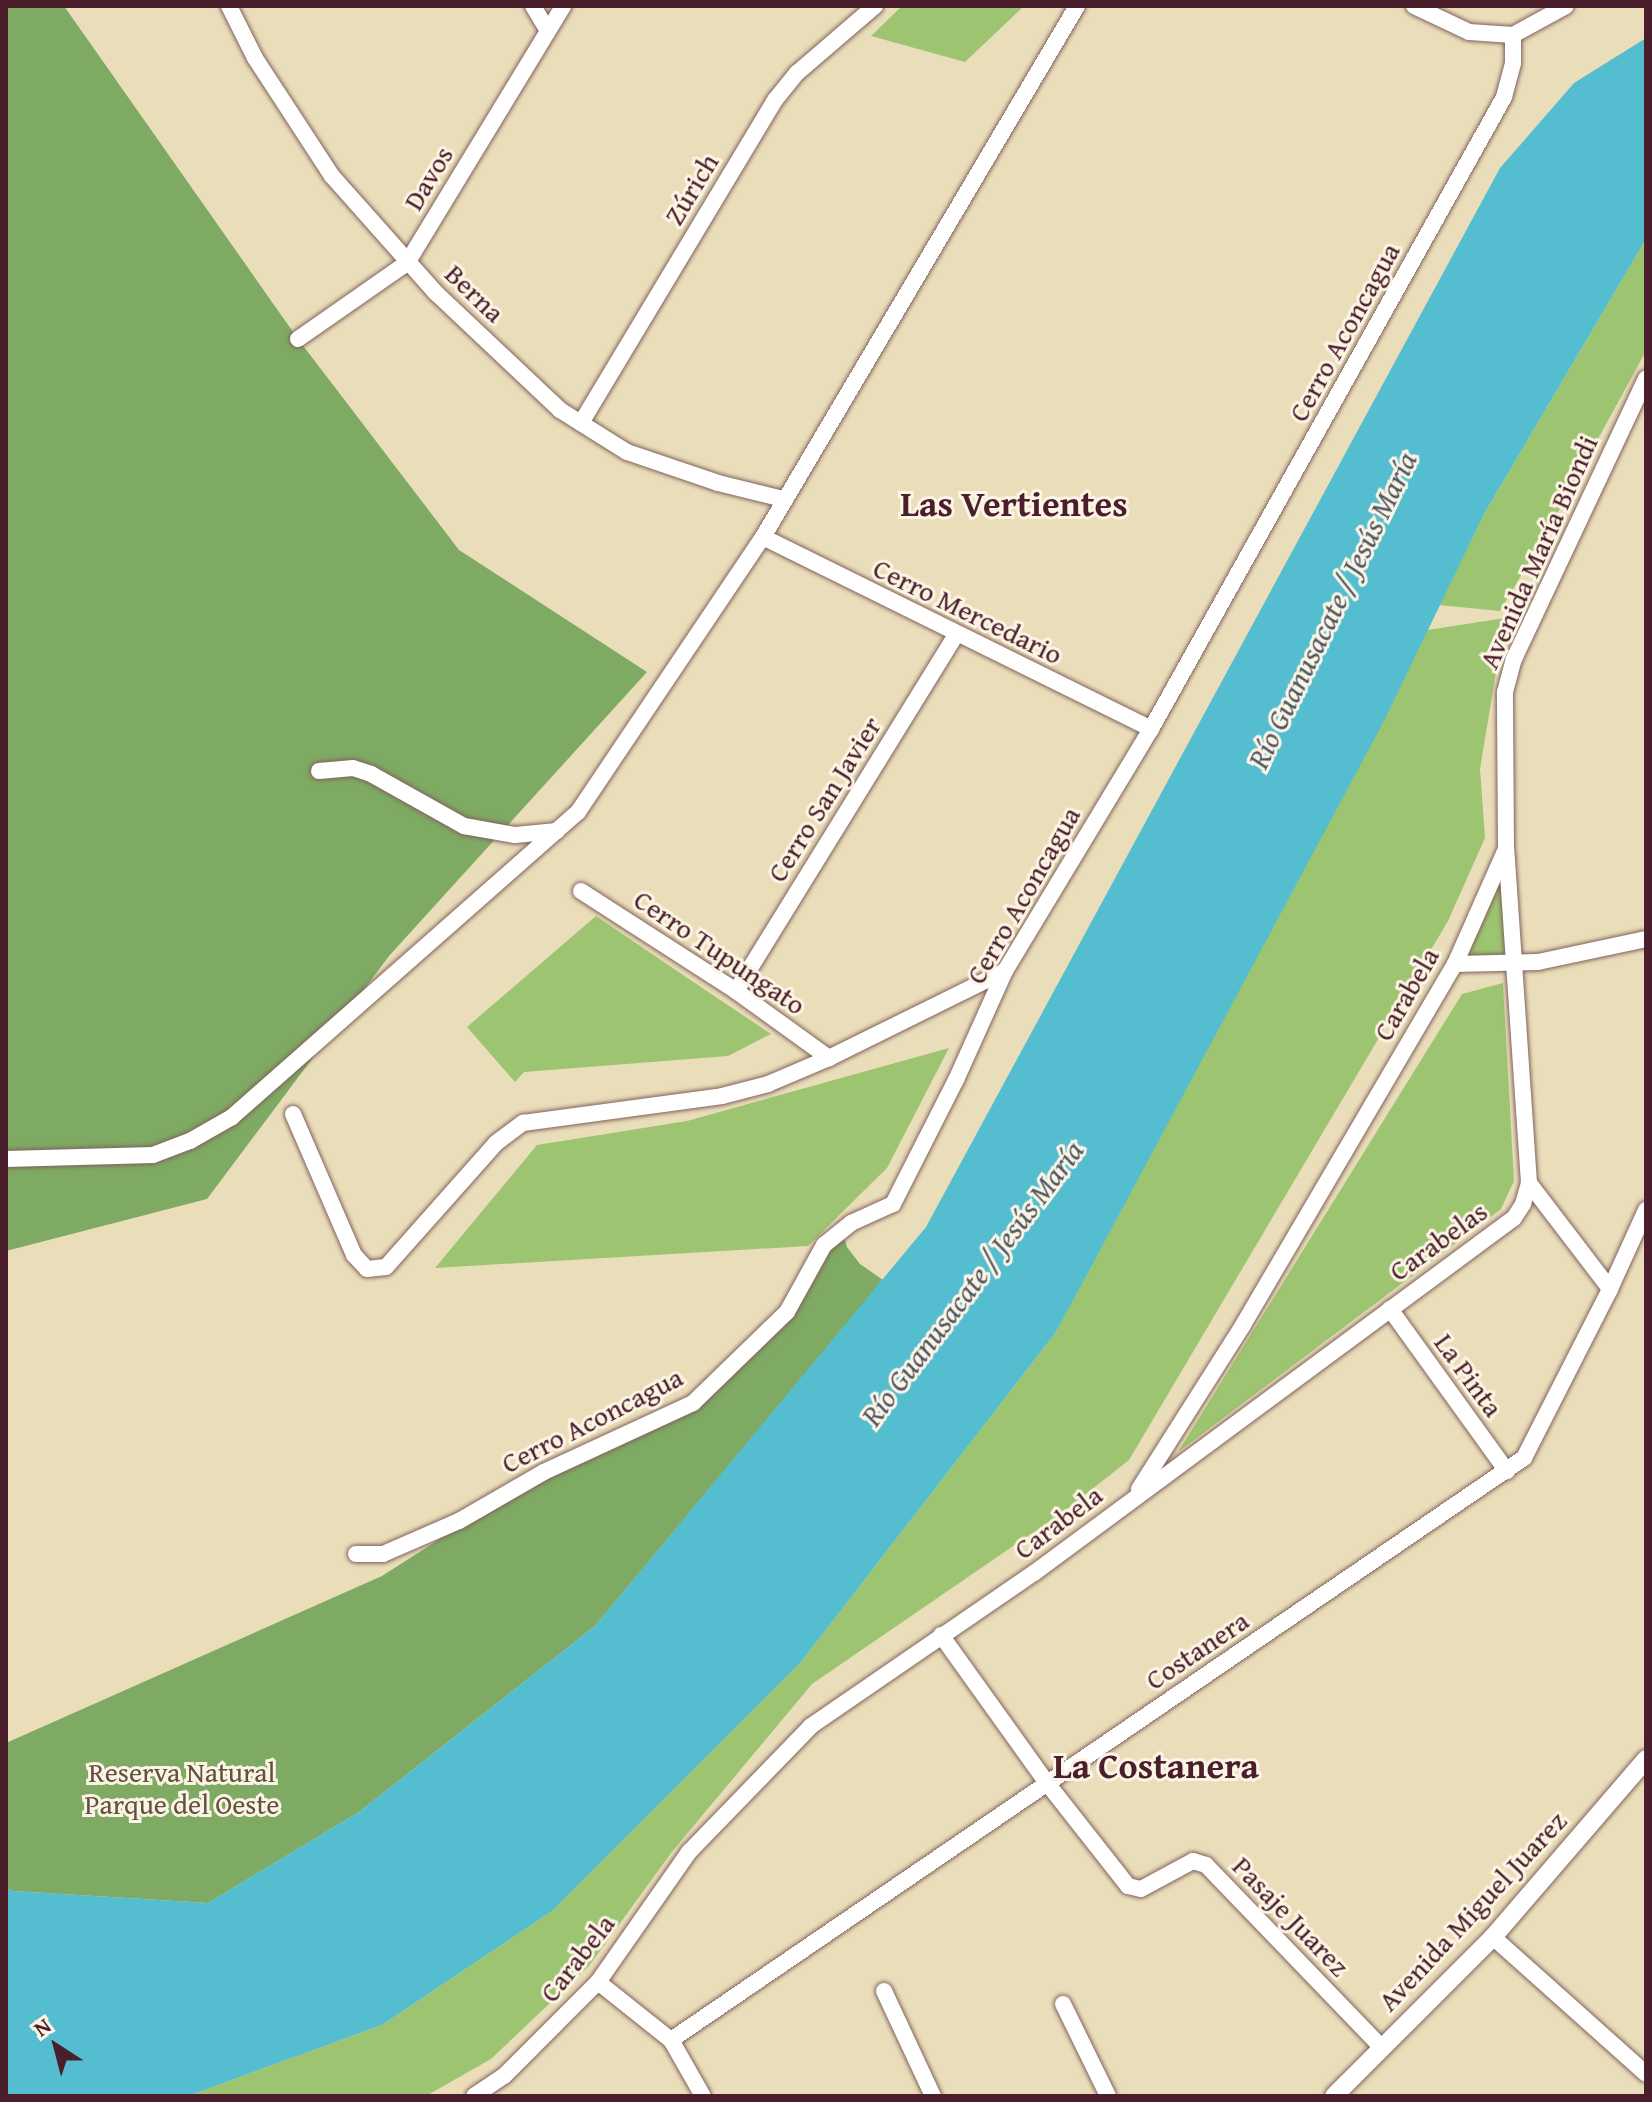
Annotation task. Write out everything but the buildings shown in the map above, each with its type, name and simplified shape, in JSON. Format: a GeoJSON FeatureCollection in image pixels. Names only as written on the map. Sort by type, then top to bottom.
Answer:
{"type":"FeatureCollection","features":[{"type":"Feature","properties":{"kind":"street","name":"Berna"},"geometry":{"type":"LineString","coordinates":[[229,6],[255,58],[332,176],[407,263],[560,410],[627,452],[718,483],[783,499]]}},
{"type":"Feature","properties":{"kind":"street"},"geometry":{"type":"LineString","coordinates":[[533,6],[547,29]]}},
{"type":"Feature","properties":{"kind":"street","name":"Davos"},"geometry":{"type":"LineString","coordinates":[[298,339],[407,263],[563,6]]}},
{"type":"Feature","properties":{"kind":"street","name":"Zúrich"},"geometry":{"type":"LineString","coordinates":[[581,423],[775,100],[797,73],[875,6]]}},
{"type":"Feature","properties":{"kind":"street"},"geometry":{"type":"LineString","coordinates":[[6,1159],[153,1155],[190,1141],[232,1117],[578,812],[763,537],[1077,6]]}},
{"type":"Feature","properties":{"kind":"street"},"geometry":{"type":"LineString","coordinates":[[1414,6],[1469,32],[1513,35],[1566,6]]}},
{"type":"Feature","properties":{"kind":"street","name":"Cerro Aconcagua"},"geometry":{"type":"LineString","coordinates":[[356,1554],[383,1554],[459,1521],[544,1472],[693,1403],[787,1312],[824,1245],[851,1223],[893,1204],[956,1080],[1005,971],[1151,729],[1504,97],[1513,63],[1513,35]]}},
{"type":"Feature","properties":{"kind":"street","name":"Avenida María Biondi"},"geometry":{"type":"LineString","coordinates":[[1506,849],[1505,692],[1508,675],[1646,378]]}},
{"type":"Feature","properties":{"kind":"street","name":"Cerro Mercedario"},"geometry":{"type":"LineString","coordinates":[[763,537],[1151,729]]}},
{"type":"Feature","properties":{"kind":"street","name":"Cerro San Javier"},"geometry":{"type":"LineString","coordinates":[[736,991],[956,635]]}},
{"type":"Feature","properties":{"kind":"street"},"geometry":{"type":"LineString","coordinates":[[319,771],[353,768],[371,774],[464,826],[515,835],[557,831]]}},
{"type":"Feature","properties":{"kind":"street","name":"Carabela"},"geometry":{"type":"LineString","coordinates":[[474,2096],[504,2076],[598,1982],[689,1852],[787,1747],[837,1706],[1034,1573],[1132,1499],[1243,1325],[1455,964],[1506,849]]}},
{"type":"Feature","properties":{"kind":"street","name":"Carabelas"},"geometry":{"type":"LineString","coordinates":[[1132,1499],[1514,1218],[1523,1204],[1529,1183],[1506,849]]}},
{"type":"Feature","properties":{"kind":"street","name":"Cerro Tupungato"},"geometry":{"type":"LineString","coordinates":[[581,891],[736,991],[829,1058]]}},
{"type":"Feature","properties":{"kind":"street"},"geometry":{"type":"LineString","coordinates":[[1455,964],[1516,965],[1646,939]]}},
{"type":"Feature","properties":{"kind":"street"},"geometry":{"type":"LineString","coordinates":[[293,1114],[354,1255],[367,1269],[386,1267],[496,1143],[523,1123],[722,1096],[768,1084],[829,1058],[1005,971]]}},
{"type":"Feature","properties":{"kind":"street"},"geometry":{"type":"LineString","coordinates":[[1529,1183],[1610,1289]]}},
{"type":"Feature","properties":{"kind":"street","name":"Costanera"},"geometry":{"type":"LineString","coordinates":[[671,2040],[1524,1458],[1610,1289],[1646,1210]]}},
{"type":"Feature","properties":{"kind":"street","name":"La Pinta"},"geometry":{"type":"LineString","coordinates":[[1390,1309],[1507,1471]]}},
{"type":"Feature","properties":{"kind":"street","name":"Pasaje Juarez"},"geometry":{"type":"LineString","coordinates":[[941,1635],[1047,1783],[1128,1886],[1141,1889],[1193,1861],[1206,1865],[1382,2048]]}},
{"type":"Feature","properties":{"kind":"street","name":"Avenida Miguel Juarez"},"geometry":{"type":"LineString","coordinates":[[1334,2096],[1493,1937],[1646,1759]]}},
{"type":"Feature","properties":{"kind":"street"},"geometry":{"type":"LineString","coordinates":[[1493,1937],[1646,2074]]}},
{"type":"Feature","properties":{"kind":"street"},"geometry":{"type":"LineString","coordinates":[[598,1982],[671,2040],[703,2096]]}},
{"type":"Feature","properties":{"kind":"street"},"geometry":{"type":"LineString","coordinates":[[884,1991],[933,2096]]}},
{"type":"Feature","properties":{"kind":"street"},"geometry":{"type":"LineString","coordinates":[[1063,2004],[1108,2096]]}},
{"type":"Feature","properties":{"kind":"green space"},"geometry":{"type":"Polygon","coordinates":[[[6,6],[64,6],[298,339],[459,550],[647,672],[389,956],[207,1199],[6,1251],[6,6]]]}},
{"type":"Feature","properties":{"kind":"green space"},"geometry":{"type":"Polygon","coordinates":[[[902,6],[1024,6],[965,62],[871,36],[902,6]]]}},
{"type":"Feature","properties":{"kind":"green space"},"geometry":{"type":"Polygon","coordinates":[[[1646,239],[1646,351],[1551,525],[1500,611],[1439,605],[1484,514],[1646,239]]]}},
{"type":"Feature","properties":{"kind":"green space"},"geometry":{"type":"Polygon","coordinates":[[[1505,618],[1480,769],[1485,838],[1448,921],[1129,1460],[1063,1512],[812,1684],[671,1853],[589,1966],[491,2059],[426,2096],[188,2096],[382,2025],[552,1911],[801,1662],[1056,1332],[1421,631],[1505,618]]]}},
{"type":"Feature","properties":{"kind":"green space"},"geometry":{"type":"Polygon","coordinates":[[[1503,868],[1510,957],[1464,959],[1503,868]]]}},
{"type":"Feature","properties":{"kind":"green space"},"geometry":{"type":"Polygon","coordinates":[[[596,916],[771,1034],[728,1056],[524,1072],[515,1082],[467,1027],[596,916]]]}},
{"type":"Feature","properties":{"kind":"green space"},"geometry":{"type":"Polygon","coordinates":[[[1503,983],[1514,1181],[1501,1209],[1178,1452],[1462,994],[1503,983]]]}},
{"type":"Feature","properties":{"kind":"green space"},"geometry":{"type":"Polygon","coordinates":[[[949,1048],[887,1168],[808,1246],[435,1268],[537,1145],[687,1121],[949,1048]]]}},
{"type":"Feature","properties":{"kind":"green space","name":"Reserva Natural Parque del Oeste"},"geometry":{"type":"Polygon","coordinates":[[[842,1230],[847,1247],[860,1264],[883,1280],[595,1626],[359,1812],[208,1903],[12,1891],[6,1888],[6,1743],[382,1576],[544,1472],[693,1403],[787,1312],[842,1230]]]}},
{"type":"Feature","properties":{"kind":"water","name":"Río Guanusacate / Jesús María"},"geometry":{"type":"Polygon","coordinates":[[[1646,38],[1646,239],[1484,514],[1383,723],[1056,1332],[801,1662],[552,1911],[382,2025],[188,2096],[6,2096],[6,1888],[13,1891],[208,1903],[359,1812],[595,1626],[926,1227],[1500,168],[1574,83],[1646,38]]]}},
{"type":"Feature","properties":{"kind":"district","name":"Las Vertientes"},"geometry":{"type":"Point","coordinates":[1014,503]}},
{"type":"Feature","properties":{"kind":"district","name":"La Costanera"},"geometry":{"type":"Point","coordinates":[1156,1765]}}]}
